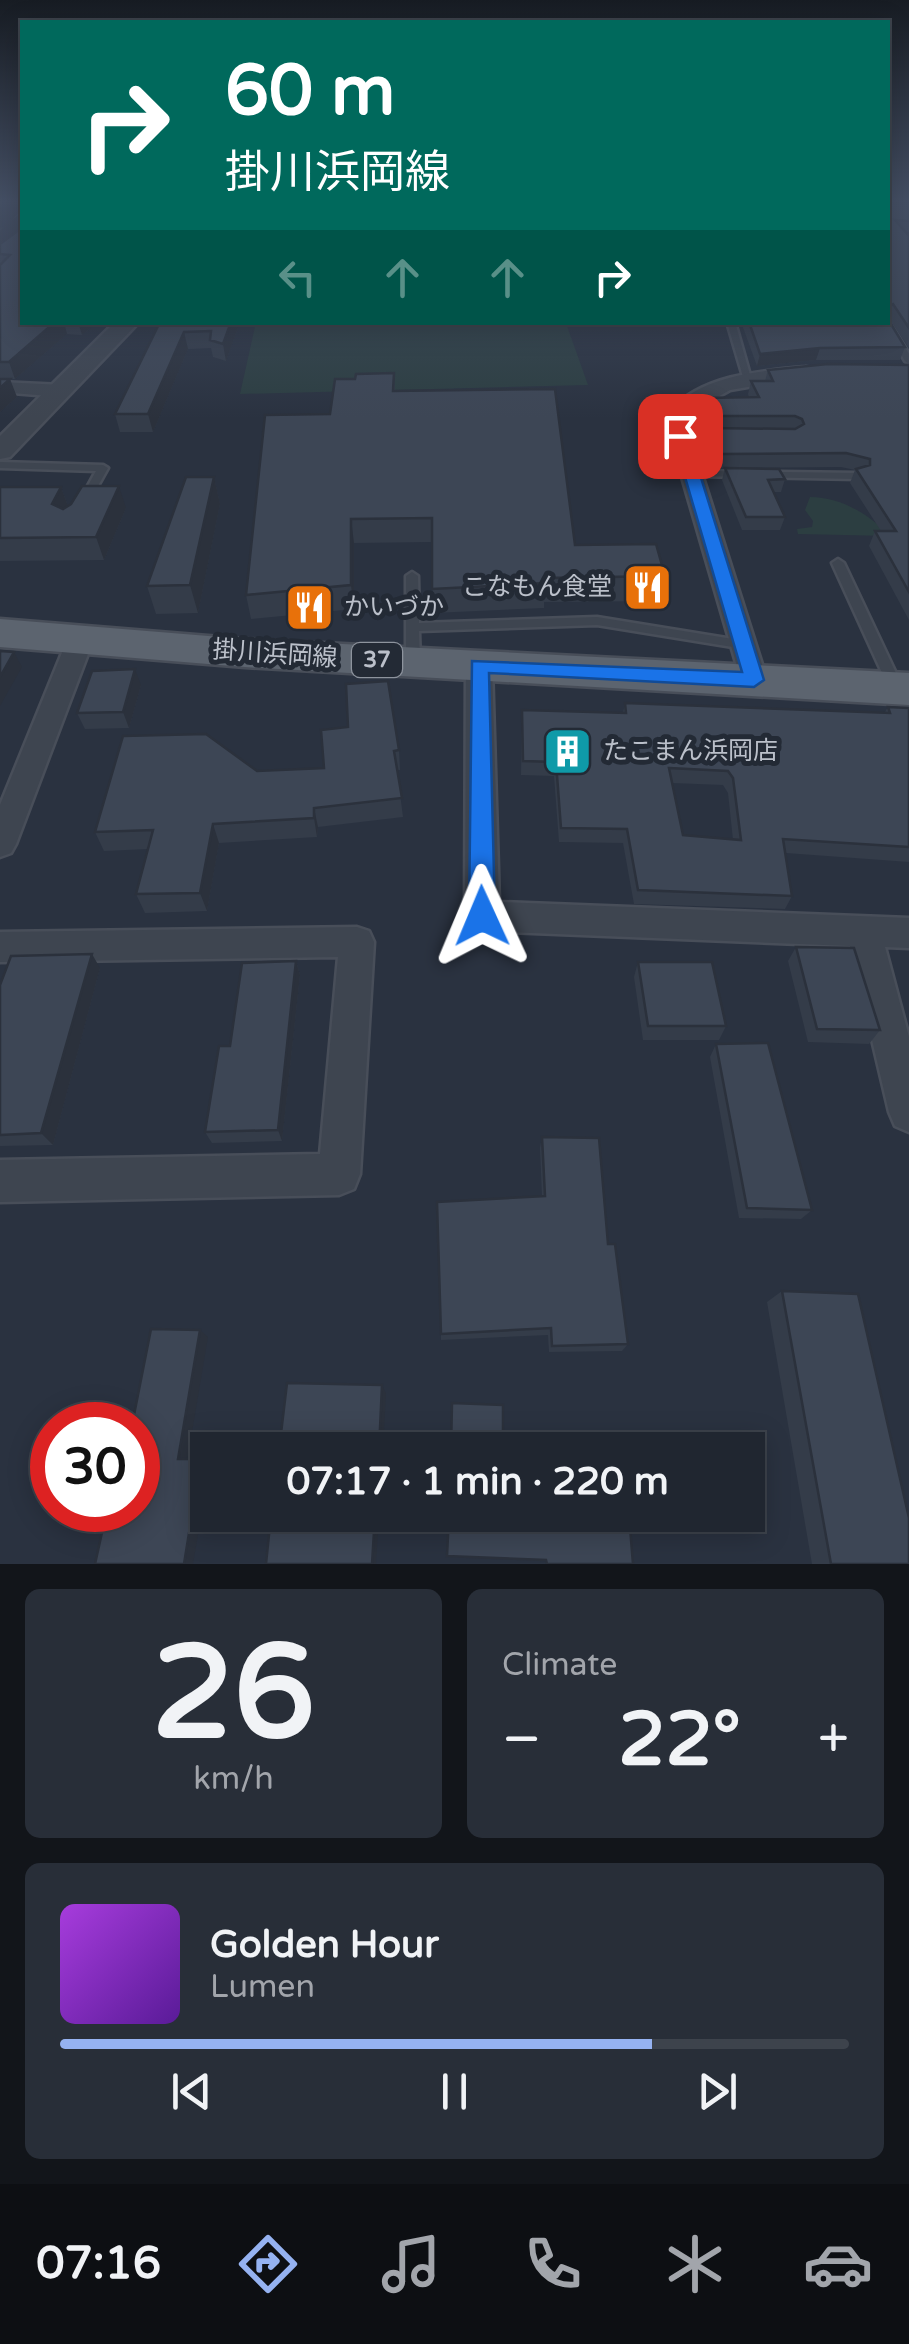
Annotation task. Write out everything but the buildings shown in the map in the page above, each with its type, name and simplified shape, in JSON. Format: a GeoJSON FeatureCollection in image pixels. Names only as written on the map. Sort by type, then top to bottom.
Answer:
{"type":"FeatureCollection","features":[{"type":"Feature","properties":{"kind":"main road","name":"掛川浜岡線"},"geometry":{"type":"LineString","coordinates":[[0,633],[245,654],[413,644],[479,666],[750,662],[903,689]]}},
{"type":"Feature","properties":{"kind":"street"},"geometry":{"type":"LineString","coordinates":[[0,451],[125,325]]}},
{"type":"Feature","properties":{"kind":"street"},"geometry":{"type":"LineString","coordinates":[[750,662],[680,436],[679,411],[702,392],[749,380],[827,371]]}},
{"type":"Feature","properties":{"kind":"street"},"geometry":{"type":"LineString","coordinates":[[0,387],[62,391]]}},
{"type":"Feature","properties":{"kind":"street"},"geometry":{"type":"LineString","coordinates":[[0,844],[82,638]]}},
{"type":"Feature","properties":{"kind":"street"},"geometry":{"type":"LineString","coordinates":[[479,666],[482,916],[909,933]]}},
{"type":"Feature","properties":{"kind":"street"},"geometry":{"type":"LineString","coordinates":[[864,932],[909,1112]]}},
{"type":"Feature","properties":{"kind":"street"},"geometry":{"type":"LineString","coordinates":[[0,947],[357,942],[339,1174],[0,1182]]}},
{"type":"Feature","properties":{"kind":"lane"},"geometry":{"type":"LineString","coordinates":[[732,325],[749,380]]}},
{"type":"Feature","properties":{"kind":"lane"},"geometry":{"type":"LineString","coordinates":[[887,325],[904,366]]}},
{"type":"Feature","properties":{"kind":"lane"},"geometry":{"type":"LineString","coordinates":[[680,436],[736,436]]}},
{"type":"Feature","properties":{"kind":"lane"},"geometry":{"type":"LineString","coordinates":[[0,465],[102,468],[78,511]]}},
{"type":"Feature","properties":{"kind":"lane"},"geometry":{"type":"LineString","coordinates":[[694,474],[858,476]]}},
{"type":"Feature","properties":{"kind":"lane"},"geometry":{"type":"LineString","coordinates":[[838,563],[903,689]]}},
{"type":"Feature","properties":{"kind":"lane"},"geometry":{"type":"LineString","coordinates":[[412,576],[413,644],[597,621],[750,662]]}},
{"type":"Feature","properties":{"kind":"shaded area"},"geometry":{"type":"Polygon","coordinates":[[[255,325],[567,325],[588,385],[240,394],[255,325]]]}},
{"type":"Feature","properties":{"kind":"shaded area"},"geometry":{"type":"Polygon","coordinates":[[[810,497],[854,508],[889,536],[798,534],[797,529],[812,527],[813,521],[805,510],[810,497]]]}},
{"type":"Feature","properties":{"kind":"place","name":"こなもん食堂"},"geometry":{"type":"Point","coordinates":[647,587]}},
{"type":"Feature","properties":{"kind":"place","name":"かいづか"},"geometry":{"type":"Point","coordinates":[309,607]}},
{"type":"Feature","properties":{"kind":"place","name":"たこまん浜岡店"},"geometry":{"type":"Point","coordinates":[568,751]}},
{"type":"Feature","properties":{"kind":"route"},"geometry":{"type":"LineString","coordinates":[[482,916],[479,666],[754,680],[680,436]]}}]}
